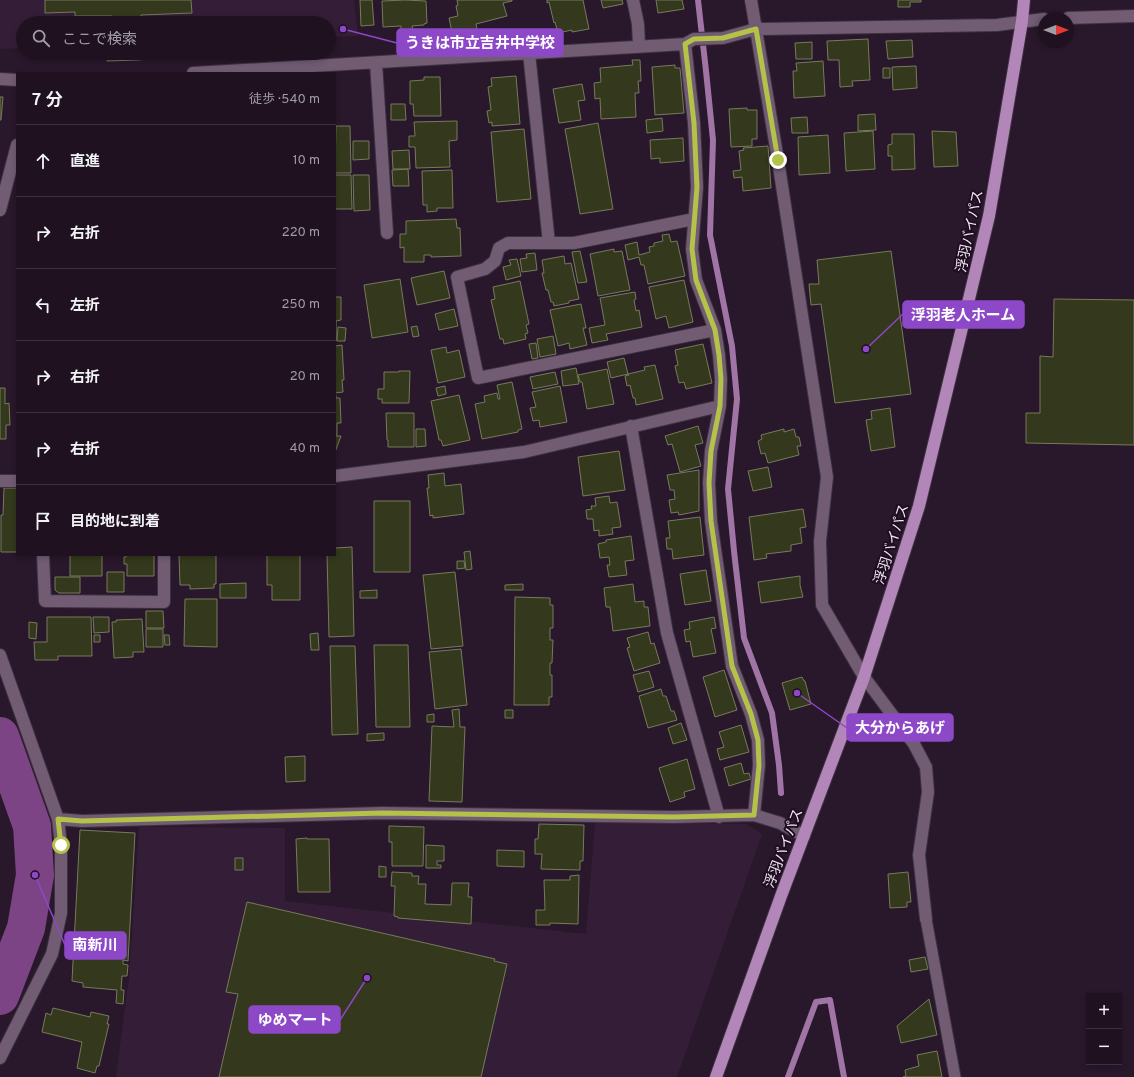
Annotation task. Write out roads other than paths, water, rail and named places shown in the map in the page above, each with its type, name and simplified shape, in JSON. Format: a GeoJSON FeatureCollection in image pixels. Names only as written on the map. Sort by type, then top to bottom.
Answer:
{"type":"FeatureCollection","features":[{"type":"Feature","properties":{"kind":"highway","name":"浮羽バイパス"},"geometry":{"type":"LineString","coordinates":[[716,1077],[864,677],[919,506],[990,216],[1022,21],[1024,0]]}},
{"type":"Feature","properties":{"kind":"street"},"geometry":{"type":"LineString","coordinates":[[633,0],[638,24],[639,45]]}},
{"type":"Feature","properties":{"kind":"street"},"geometry":{"type":"LineString","coordinates":[[750,0],[778,160],[827,477],[820,542],[822,605],[864,677],[914,744],[926,767],[928,792],[919,856],[926,919]]}},
{"type":"Feature","properties":{"kind":"street"},"geometry":{"type":"LineString","coordinates":[[1074,18],[1134,16]]}},
{"type":"Feature","properties":{"kind":"street"},"geometry":{"type":"LineString","coordinates":[[211,72],[376,63],[639,45],[723,38],[756,29],[997,25],[1038,20]]}},
{"type":"Feature","properties":{"kind":"street"},"geometry":{"type":"LineString","coordinates":[[689,41],[697,187],[692,249],[696,280],[715,330],[719,355],[720,406],[711,451],[709,483],[711,521],[732,666],[751,714],[758,740],[759,766],[754,815]]}},
{"type":"Feature","properties":{"kind":"street"},"geometry":{"type":"LineString","coordinates":[[529,53],[549,243]]}},
{"type":"Feature","properties":{"kind":"street"},"geometry":{"type":"LineString","coordinates":[[376,63],[387,233]]}},
{"type":"Feature","properties":{"kind":"street"},"geometry":{"type":"LineString","coordinates":[[0,79],[16,80]]}},
{"type":"Feature","properties":{"kind":"street"},"geometry":{"type":"LineString","coordinates":[[0,210],[16,148]]}},
{"type":"Feature","properties":{"kind":"street"},"geometry":{"type":"LineString","coordinates":[[694,219],[574,244],[508,243],[499,248],[495,261],[485,269],[457,277],[478,378],[715,330]]}},
{"type":"Feature","properties":{"kind":"street"},"geometry":{"type":"LineString","coordinates":[[336,476],[524,452],[720,406]]}},
{"type":"Feature","properties":{"kind":"street"},"geometry":{"type":"LineString","coordinates":[[631,426],[667,633],[719,817]]}},
{"type":"Feature","properties":{"kind":"street"},"geometry":{"type":"LineString","coordinates":[[0,482],[16,481]]}},
{"type":"Feature","properties":{"kind":"street"},"geometry":{"type":"LineString","coordinates":[[43,556],[45,601],[164,602],[164,556]]}},
{"type":"Feature","properties":{"kind":"street"},"geometry":{"type":"LineString","coordinates":[[0,655],[58,819],[61,845],[61,912],[52,954],[0,1058]]}},
{"type":"Feature","properties":{"kind":"street"},"geometry":{"type":"LineString","coordinates":[[58,819],[82,821],[382,813],[674,817],[754,815],[780,823],[804,836]]}},
{"type":"Feature","properties":{"kind":"lane"},"geometry":{"type":"LineString","coordinates":[[926,919],[955,1077]]}},
{"type":"Feature","properties":{"kind":"waterway"},"geometry":{"type":"LineString","coordinates":[[698,0],[713,140],[710,235],[732,346],[737,399],[728,489],[734,551],[744,638],[772,713],[781,793]]}},
{"type":"Feature","properties":{"kind":"waterway"},"geometry":{"type":"LineString","coordinates":[[0,736],[32,826],[35,875],[26,928],[0,996]]}},
{"type":"Feature","properties":{"kind":"waterway"},"geometry":{"type":"LineString","coordinates":[[788,1077],[816,1002],[830,1000],[844,1077]]}},
{"type":"Feature","properties":{"kind":"place","name":"うきは市立吉井中学校"},"geometry":{"type":"Point","coordinates":[343,29]}},
{"type":"Feature","properties":{"kind":"place","name":"浮羽老人ホーム"},"geometry":{"type":"Point","coordinates":[866,349]}},
{"type":"Feature","properties":{"kind":"place","name":"大分からあげ"},"geometry":{"type":"Point","coordinates":[797,693]}},
{"type":"Feature","properties":{"kind":"place","name":"南新川"},"geometry":{"type":"Point","coordinates":[35,875]}},
{"type":"Feature","properties":{"kind":"place","name":"ゆめマート"},"geometry":{"type":"Point","coordinates":[367,978]}}]}
